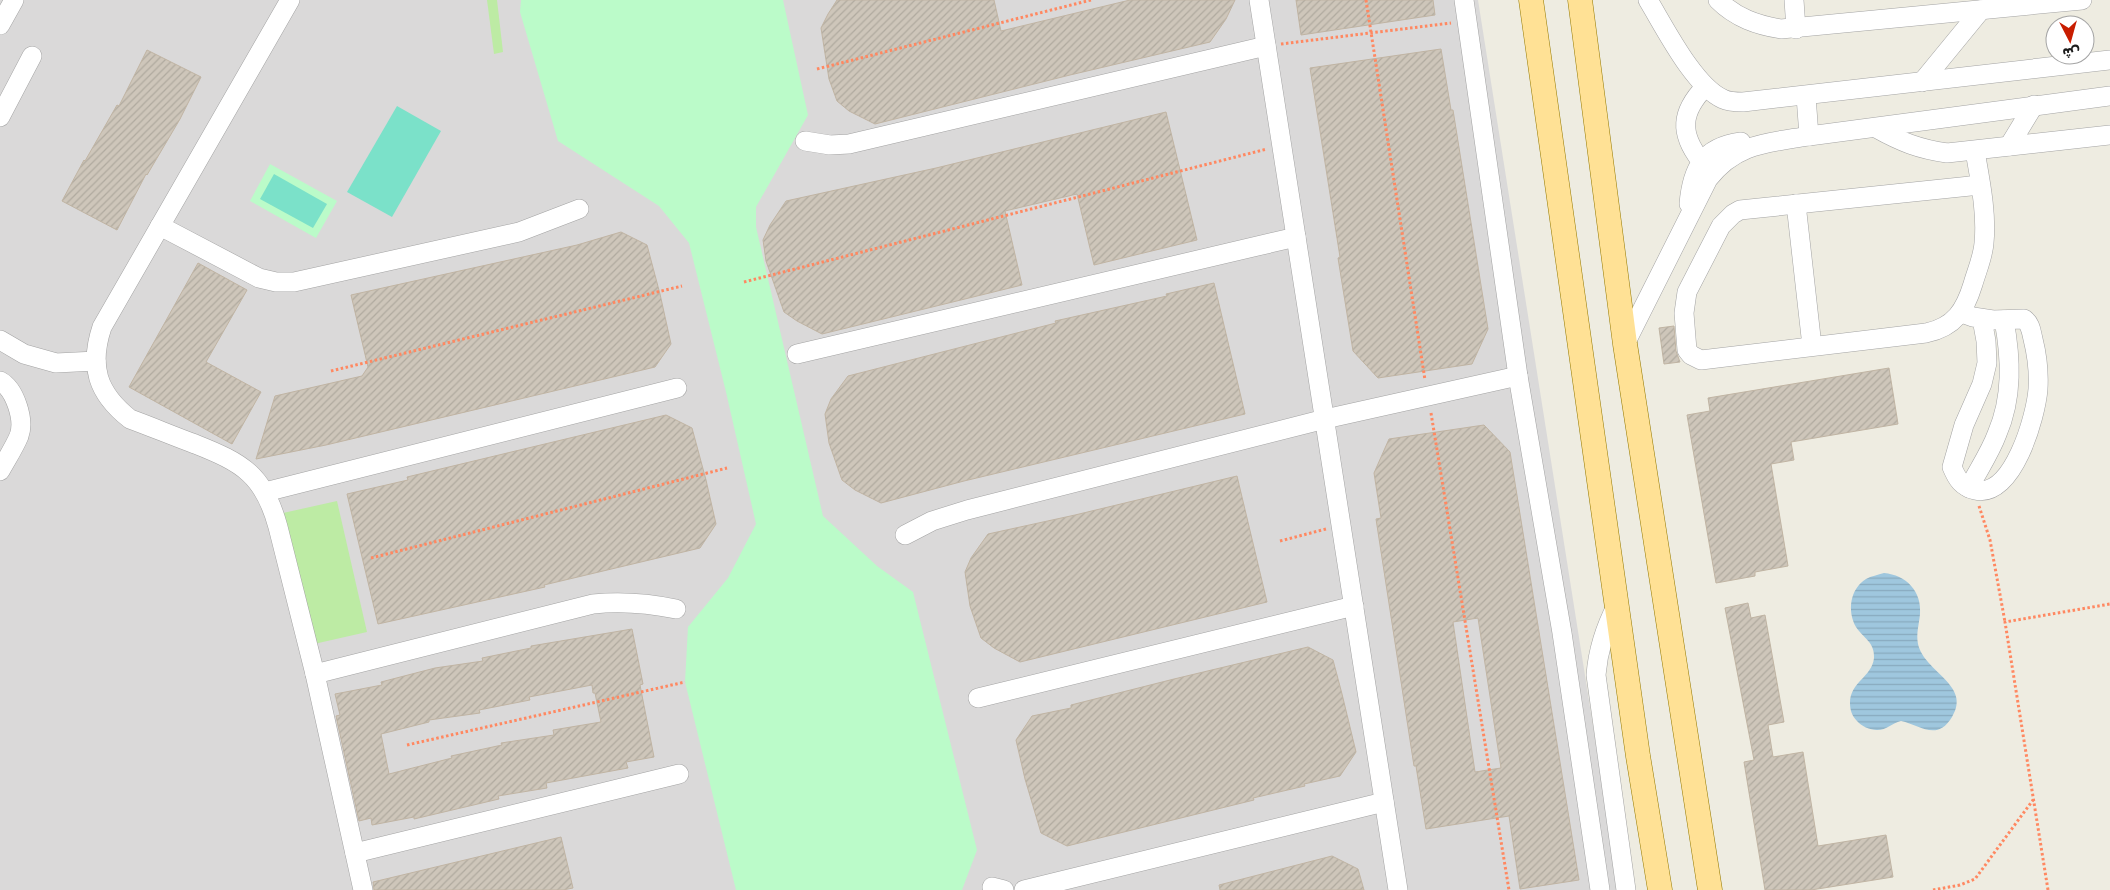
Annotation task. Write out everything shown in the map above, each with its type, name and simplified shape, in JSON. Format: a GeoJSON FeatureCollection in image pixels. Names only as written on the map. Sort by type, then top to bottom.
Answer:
{"type":"FeatureCollection","features":[{"type":"Feature","properties":{"kind":"main road"},"geometry":{"type":"LineString","coordinates":[[1531,0],[1617,605],[1660,890]]}},
{"type":"Feature","properties":{"kind":"main road"},"geometry":{"type":"LineString","coordinates":[[1580,0],[1625,344],[1710,890]]}},
{"type":"Feature","properties":{"kind":"street"},"geometry":{"type":"LineString","coordinates":[[0,25],[14,0]]}},
{"type":"Feature","properties":{"kind":"street"},"geometry":{"type":"LineString","coordinates":[[290,0],[102,327],[97,343],[96,361],[98,378],[106,394],[116,408],[130,419],[230,458],[255,479],[265,492],[276,520],[315,674],[363,890]]}},
{"type":"Feature","properties":{"kind":"street"},"geometry":{"type":"LineString","coordinates":[[1258,0],[1326,419],[1398,890]]}},
{"type":"Feature","properties":{"kind":"street"},"geometry":{"type":"LineString","coordinates":[[1464,0],[1518,376],[1562,633],[1600,890]]}},
{"type":"Feature","properties":{"kind":"street"},"geometry":{"type":"LineString","coordinates":[[1648,0],[1684,60],[1705,87],[1724,100],[1743,102],[1806,96],[2110,60]]}},
{"type":"Feature","properties":{"kind":"street"},"geometry":{"type":"LineString","coordinates":[[1718,0],[1734,14],[1748,21],[1781,29],[2082,0]]}},
{"type":"Feature","properties":{"kind":"street"},"geometry":{"type":"LineString","coordinates":[[1794,0],[1796,29]]}},
{"type":"Feature","properties":{"kind":"street"},"geometry":{"type":"LineString","coordinates":[[1922,82],[1981,10]]}},
{"type":"Feature","properties":{"kind":"street"},"geometry":{"type":"LineString","coordinates":[[805,141],[830,145],[849,144],[1266,46]]}},
{"type":"Feature","properties":{"kind":"street"},"geometry":{"type":"LineString","coordinates":[[0,117],[32,56]]}},
{"type":"Feature","properties":{"kind":"street"},"geometry":{"type":"LineString","coordinates":[[1701,162],[1690,148],[1685,132],[1686,115],[1693,99],[1705,87]]}},
{"type":"Feature","properties":{"kind":"street"},"geometry":{"type":"LineString","coordinates":[[1806,96],[1809,136]]}},
{"type":"Feature","properties":{"kind":"street"},"geometry":{"type":"LineString","coordinates":[[1625,344],[1708,179],[1718,167],[1736,153],[1769,142],[2034,104],[2110,96]]}},
{"type":"Feature","properties":{"kind":"street"},"geometry":{"type":"LineString","coordinates":[[2009,146],[2034,104]]}},
{"type":"Feature","properties":{"kind":"street"},"geometry":{"type":"LineString","coordinates":[[1876,128],[1899,141],[1923,150],[1948,153],[2110,135]]}},
{"type":"Feature","properties":{"kind":"street"},"geometry":{"type":"LineString","coordinates":[[1688,218],[1690,192],[1694,176],[1707,155],[1721,147],[1734,143],[1757,140],[1769,142]]}},
{"type":"Feature","properties":{"kind":"street"},"geometry":{"type":"LineString","coordinates":[[1974,151],[1980,185],[1984,221],[1984,244],[1968,302],[1956,320],[1937,331],[1701,360],[1691,355],[1686,344],[1684,313],[1687,292],[1726,219],[1740,210],[1980,185]]}},
{"type":"Feature","properties":{"kind":"street"},"geometry":{"type":"LineString","coordinates":[[1796,204],[1812,346]]}},
{"type":"Feature","properties":{"kind":"street"},"geometry":{"type":"LineString","coordinates":[[160,226],[259,278],[276,282],[294,282],[519,232],[578,209]]}},
{"type":"Feature","properties":{"kind":"street"},"geometry":{"type":"LineString","coordinates":[[797,354],[1296,237]]}},
{"type":"Feature","properties":{"kind":"street"},"geometry":{"type":"LineString","coordinates":[[1962,313],[1982,319],[2004,320],[2020,318],[2028,322],[2038,367],[2035,410],[2021,450],[2011,469],[1998,486],[1978,491],[1961,483],[1952,467],[1964,425],[1982,384],[1987,363],[1982,319]]}},
{"type":"Feature","properties":{"kind":"street"},"geometry":{"type":"LineString","coordinates":[[1969,488],[1990,450],[2004,414],[2010,375],[2010,355],[2004,320]]}},
{"type":"Feature","properties":{"kind":"street"},"geometry":{"type":"LineString","coordinates":[[0,340],[24,354],[56,363],[96,361]]}},
{"type":"Feature","properties":{"kind":"street"},"geometry":{"type":"LineString","coordinates":[[905,535],[932,521],[967,510],[1326,419],[1518,376]]}},
{"type":"Feature","properties":{"kind":"street"},"geometry":{"type":"LineString","coordinates":[[0,381],[7,384],[19,407],[20,434],[0,471]]}},
{"type":"Feature","properties":{"kind":"street"},"geometry":{"type":"LineString","coordinates":[[265,492],[677,388]]}},
{"type":"Feature","properties":{"kind":"street"},"geometry":{"type":"LineString","coordinates":[[315,674],[593,604],[648,603],[676,609]]}},
{"type":"Feature","properties":{"kind":"street"},"geometry":{"type":"LineString","coordinates":[[1617,605],[1603,634],[1598,650],[1596,675],[1626,890]]}},
{"type":"Feature","properties":{"kind":"street"},"geometry":{"type":"LineString","coordinates":[[978,698],[1354,606]]}},
{"type":"Feature","properties":{"kind":"street"},"geometry":{"type":"LineString","coordinates":[[355,854],[679,774]]}},
{"type":"Feature","properties":{"kind":"street"},"geometry":{"type":"LineString","coordinates":[[1024,890],[1384,802]]}},
{"type":"Feature","properties":{"kind":"path"},"geometry":{"type":"LineString","coordinates":[[817,69],[1091,0]]}},
{"type":"Feature","properties":{"kind":"path"},"geometry":{"type":"LineString","coordinates":[[1366,0],[1428,396],[1509,890]]}},
{"type":"Feature","properties":{"kind":"path"},"geometry":{"type":"LineString","coordinates":[[1266,46],[1467,21]]}},
{"type":"Feature","properties":{"kind":"path"},"geometry":{"type":"LineString","coordinates":[[744,282],[1282,146]]}},
{"type":"Feature","properties":{"kind":"path"},"geometry":{"type":"LineString","coordinates":[[331,372],[682,286]]}},
{"type":"Feature","properties":{"kind":"path"},"geometry":{"type":"LineString","coordinates":[[371,558],[727,468]]}},
{"type":"Feature","properties":{"kind":"path"},"geometry":{"type":"LineString","coordinates":[[1969,488],[1986,523],[2005,622],[2048,890]]}},
{"type":"Feature","properties":{"kind":"path"},"geometry":{"type":"LineString","coordinates":[[1280,541],[1342,525]]}},
{"type":"Feature","properties":{"kind":"path"},"geometry":{"type":"LineString","coordinates":[[2005,622],[2110,604]]}},
{"type":"Feature","properties":{"kind":"path"},"geometry":{"type":"LineString","coordinates":[[407,745],[685,682]]}},
{"type":"Feature","properties":{"kind":"path"},"geometry":{"type":"LineString","coordinates":[[1933,890],[1960,885],[1976,879],[2034,800]]}},
{"type":"Feature","properties":{"kind":"shaded area"},"geometry":{"type":"Polygon","coordinates":[[[0,0],[1478,0],[1619,890],[0,890],[0,0]]]}},
{"type":"Feature","properties":{"kind":"shaded area"},"geometry":{"type":"Polygon","coordinates":[[[397,106],[441,131],[392,217],[347,192],[397,106]]]}},
{"type":"Feature","properties":{"kind":"shaded area"},"geometry":{"type":"Polygon","coordinates":[[[274,174],[327,204],[313,228],[260,199],[274,174]]]}},
{"type":"Feature","properties":{"kind":"shaded area"},"geometry":{"type":"Polygon","coordinates":[[[1884,573],[1892,574],[1906,581],[1915,591],[1920,606],[1917,633],[1918,644],[1922,654],[1952,687],[1956,696],[1957,706],[1952,717],[1940,729],[1928,730],[1901,721],[1881,730],[1874,730],[1861,725],[1852,713],[1850,706],[1853,690],[1869,670],[1874,658],[1871,644],[1853,621],[1851,607],[1853,594],[1856,588],[1868,578],[1884,573]]]}},
{"type":"Feature","properties":{"kind":"green space"},"geometry":{"type":"Polygon","coordinates":[[[487,0],[497,0],[503,52],[494,54],[487,0]]]}},
{"type":"Feature","properties":{"kind":"green space"},"geometry":{"type":"Polygon","coordinates":[[[521,0],[783,0],[808,115],[756,207],[756,227],[823,516],[877,566],[913,592],[977,850],[962,890],[736,890],[685,682],[688,627],[728,578],[756,524],[726,392],[689,243],[659,206],[558,141],[520,12],[521,0]]]}},
{"type":"Feature","properties":{"kind":"green space"},"geometry":{"type":"Polygon","coordinates":[[[270,164],[337,201],[316,238],[250,201],[270,164]]]}},
{"type":"Feature","properties":{"kind":"green space"},"geometry":{"type":"Polygon","coordinates":[[[337,501],[367,632],[314,644],[283,513],[337,501]]]}},
{"type":"Feature","properties":{"kind":"building"},"geometry":{"type":"Polygon","coordinates":[[[837,0],[994,0],[1001,31],[1130,0],[1235,0],[1226,19],[1210,42],[875,124],[849,111],[837,101],[829,79],[821,28],[837,0]]]}},
{"type":"Feature","properties":{"kind":"building"},"geometry":{"type":"Polygon","coordinates":[[[1296,0],[1433,0],[1435,15],[1301,35],[1296,0]]]}},
{"type":"Feature","properties":{"kind":"building"},"geometry":{"type":"Polygon","coordinates":[[[1441,49],[1451,110],[1453,110],[1488,329],[1472,364],[1378,378],[1353,351],[1310,68],[1441,49]]]}},
{"type":"Feature","properties":{"kind":"building"},"geometry":{"type":"Polygon","coordinates":[[[147,50],[201,77],[180,119],[146,174],[117,230],[62,201],[117,105],[119,106],[147,50]]]}},
{"type":"Feature","properties":{"kind":"building"},"geometry":{"type":"Polygon","coordinates":[[[1166,112],[1197,240],[1094,265],[1077,194],[1005,211],[1022,285],[822,334],[784,312],[766,261],[763,240],[770,225],[786,201],[936,168],[1166,112]]]}},
{"type":"Feature","properties":{"kind":"building"},"geometry":{"type":"Polygon","coordinates":[[[621,232],[647,245],[660,294],[671,344],[655,367],[326,445],[256,459],[275,396],[362,376],[368,367],[351,295],[577,245],[621,232]]]}},
{"type":"Feature","properties":{"kind":"building"},"geometry":{"type":"Polygon","coordinates":[[[198,263],[247,290],[206,362],[261,392],[232,444],[129,387],[198,263]]]}},
{"type":"Feature","properties":{"kind":"building"},"geometry":{"type":"Polygon","coordinates":[[[1214,283],[1245,414],[964,481],[881,503],[855,490],[842,480],[829,443],[825,414],[831,399],[848,376],[1056,323],[1055,321],[1167,296],[1166,294],[1214,283]]]}},
{"type":"Feature","properties":{"kind":"building"},"geometry":{"type":"Polygon","coordinates":[[[1674,326],[1676,351],[1680,362],[1664,364],[1659,328],[1674,326]]]}},
{"type":"Feature","properties":{"kind":"building"},"geometry":{"type":"Polygon","coordinates":[[[1889,368],[1898,424],[1791,442],[1794,460],[1771,464],[1788,566],[1755,572],[1755,576],[1716,583],[1687,415],[1710,411],[1708,398],[1889,368]]]}},
{"type":"Feature","properties":{"kind":"building"},"geometry":{"type":"Polygon","coordinates":[[[666,415],[692,428],[706,480],[716,524],[700,548],[544,585],[545,587],[378,624],[347,494],[408,480],[407,477],[666,415]]]}},
{"type":"Feature","properties":{"kind":"building"},"geometry":{"type":"Polygon","coordinates":[[[1484,425],[1510,452],[1579,880],[1520,889],[1509,816],[1426,829],[1416,766],[1414,766],[1376,519],[1381,518],[1374,473],[1389,439],[1484,425]],[[1478,618],[1453,622],[1475,772],[1501,768],[1478,618]]]}},
{"type":"Feature","properties":{"kind":"building"},"geometry":{"type":"Polygon","coordinates":[[[1237,476],[1267,602],[1020,662],[994,648],[981,638],[970,606],[965,572],[971,558],[988,534],[1237,476]]]}},
{"type":"Feature","properties":{"kind":"building"},"geometry":{"type":"Polygon","coordinates":[[[1748,603],[1751,618],[1765,615],[1784,722],[1768,725],[1773,757],[1803,752],[1818,846],[1886,835],[1893,877],[1811,890],[1765,890],[1744,762],[1754,760],[1725,608],[1748,603]]]}},
{"type":"Feature","properties":{"kind":"building"},"geometry":{"type":"Polygon","coordinates":[[[632,629],[643,684],[640,685],[654,757],[626,762],[628,768],[546,783],[547,788],[498,796],[499,799],[414,819],[414,817],[372,825],[371,818],[359,821],[336,716],[340,715],[335,694],[382,685],[381,682],[435,668],[483,661],[482,658],[531,648],[531,646],[632,629]],[[592,685],[529,697],[530,700],[479,710],[480,713],[429,720],[429,722],[381,734],[389,774],[452,758],[451,756],[502,745],[501,743],[554,735],[553,730],[601,722],[595,693],[593,693],[592,685]]]}},
{"type":"Feature","properties":{"kind":"building"},"geometry":{"type":"Polygon","coordinates":[[[1308,647],[1333,660],[1342,694],[1356,752],[1340,776],[1253,798],[1254,800],[1067,846],[1041,833],[1016,740],[1032,716],[1071,708],[1071,705],[1308,647]]]}},
{"type":"Feature","properties":{"kind":"building"},"geometry":{"type":"Polygon","coordinates":[[[561,837],[573,888],[563,890],[374,890],[373,882],[561,837]]]}},
{"type":"Feature","properties":{"kind":"building"},"geometry":{"type":"Polygon","coordinates":[[[1332,856],[1358,869],[1364,890],[1220,890],[1219,885],[1332,856]]]}}]}
